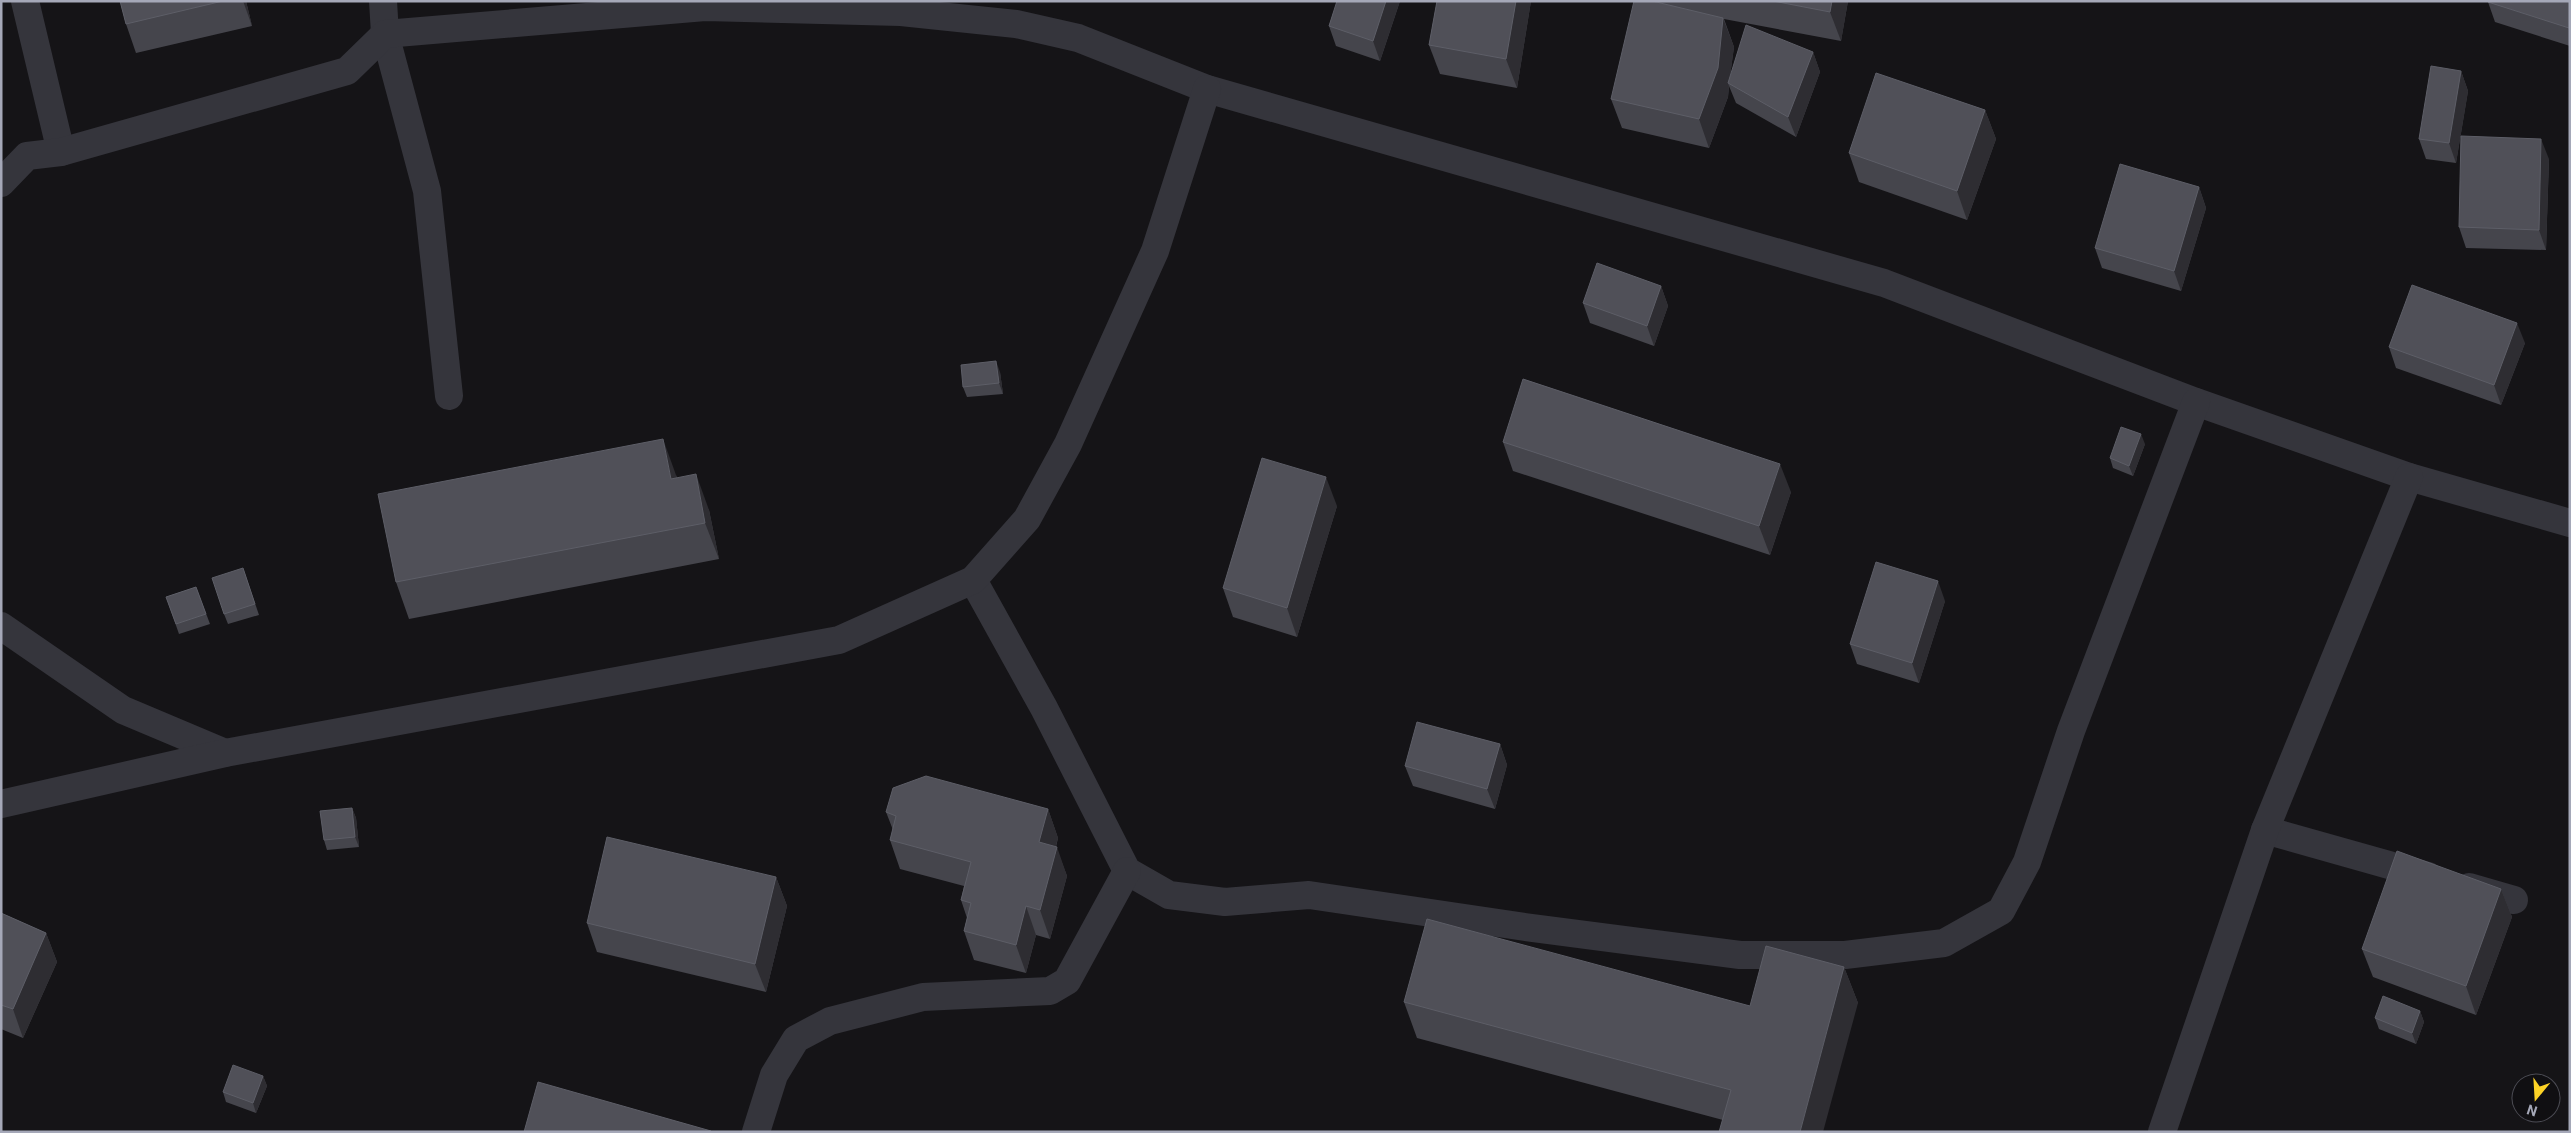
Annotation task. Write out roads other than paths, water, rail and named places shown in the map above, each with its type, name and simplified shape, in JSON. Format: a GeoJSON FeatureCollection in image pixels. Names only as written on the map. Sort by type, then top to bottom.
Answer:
{"type":"FeatureCollection","features":[{"type":"Feature","properties":{"kind":"street"},"geometry":{"type":"LineString","coordinates":[[25,1],[61,152]]}},
{"type":"Feature","properties":{"kind":"street"},"geometry":{"type":"LineString","coordinates":[[383,1],[386,34],[427,191],[449,396]]}},
{"type":"Feature","properties":{"kind":"street"},"geometry":{"type":"LineString","coordinates":[[1,183],[14,157],[61,152],[347,71],[386,34],[705,7],[901,12],[1016,24],[1078,38],[1207,88],[1884,283],[2196,402],[2409,477],[2570,523]]}},
{"type":"Feature","properties":{"kind":"street"},"geometry":{"type":"LineString","coordinates":[[1,804],[225,753],[839,640],[973,580],[1027,519],[1068,444],[1155,251],[1207,88]]}},
{"type":"Feature","properties":{"kind":"street"},"geometry":{"type":"LineString","coordinates":[[973,580],[1044,708],[1127,871],[1169,895],[1225,902],[1309,895],[1525,927],[1740,955],[1845,955],[1944,943],[2001,911],[2026,862],[2071,731],[2196,402]]}},
{"type":"Feature","properties":{"kind":"street"},"geometry":{"type":"LineString","coordinates":[[2162,1132],[2265,830],[2409,477]]}},
{"type":"Feature","properties":{"kind":"street"},"geometry":{"type":"LineString","coordinates":[[1,626],[123,710],[225,753]]}},
{"type":"Feature","properties":{"kind":"street"},"geometry":{"type":"LineString","coordinates":[[2265,830],[2514,900]]}},
{"type":"Feature","properties":{"kind":"street"},"geometry":{"type":"LineString","coordinates":[[756,1132],[774,1075],[796,1039],[830,1021],[923,997],[1050,991],[1067,981],[1127,871]]}}]}
